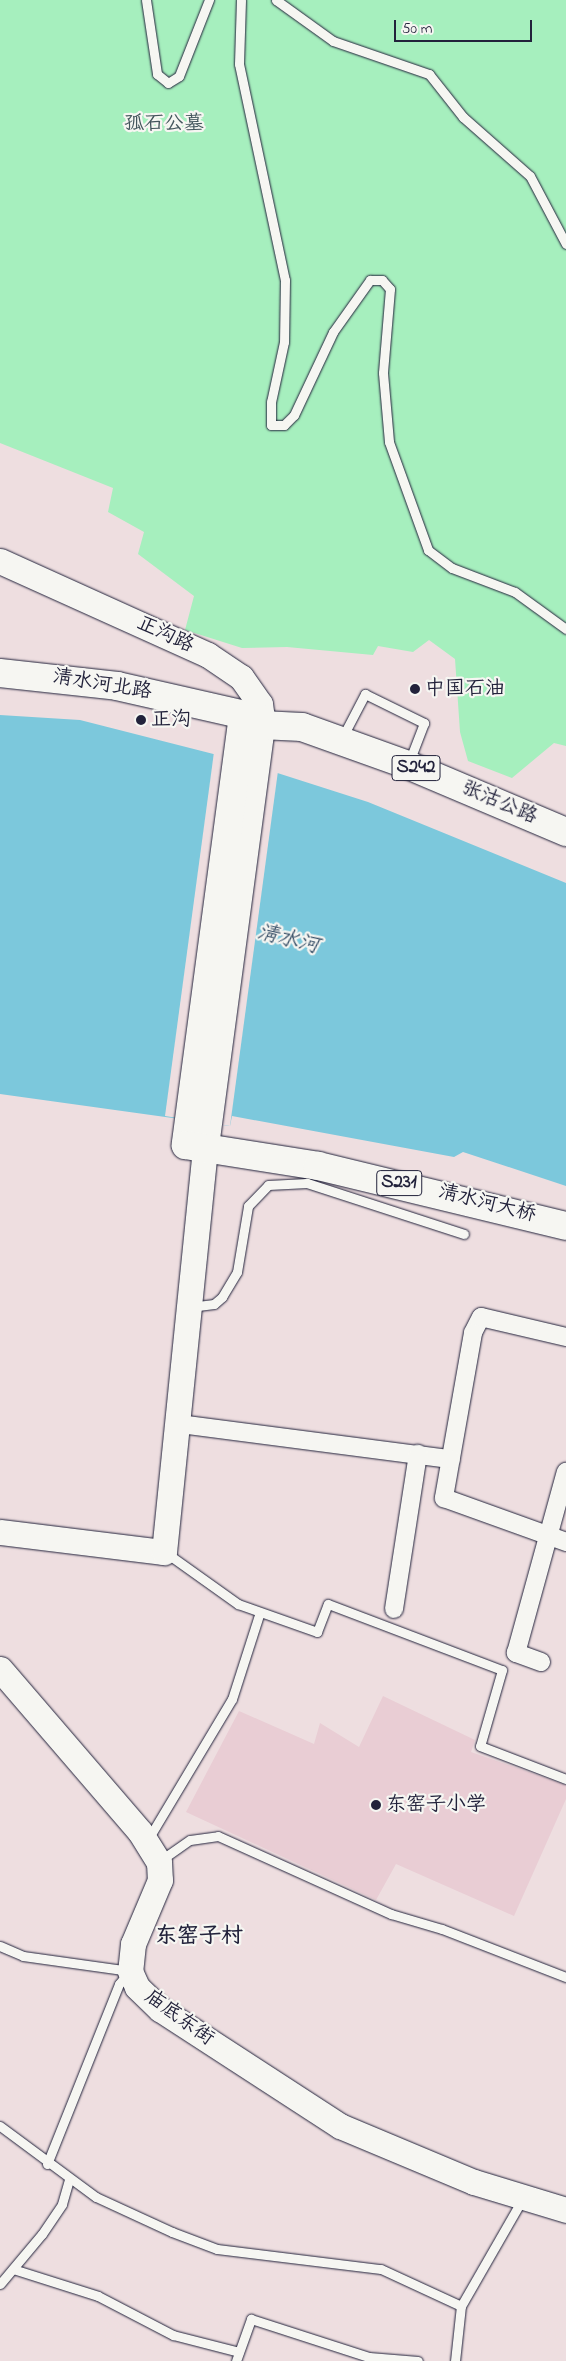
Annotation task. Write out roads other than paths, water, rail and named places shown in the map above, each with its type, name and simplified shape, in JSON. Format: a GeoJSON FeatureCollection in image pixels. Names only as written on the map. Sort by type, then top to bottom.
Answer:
{"type":"FeatureCollection","features":[{"type":"Feature","properties":{"kind":"main road","name":"清水河北路"},"geometry":{"type":"LineString","coordinates":[[0,673],[117,686],[254,724]]}},
{"type":"Feature","properties":{"kind":"main road","name":"清水河北路"},"geometry":{"type":"LineString","coordinates":[[0,685],[128,701],[254,724]]}},
{"type":"Feature","properties":{"kind":"main road","name":"张沽公路"},"geometry":{"type":"LineString","coordinates":[[254,724],[302,727],[408,765],[566,832]]}},
{"type":"Feature","properties":{"kind":"main road","name":"正沟路"},"geometry":{"type":"LineString","coordinates":[[204,1137],[246,761],[254,724]]}},
{"type":"Feature","properties":{"kind":"main road","name":"清水河大桥"},"geometry":{"type":"LineString","coordinates":[[204,1137],[431,1190],[566,1226]]}},
{"type":"Feature","properties":{"kind":"street","name":"正沟路"},"geometry":{"type":"LineString","coordinates":[[0,561],[208,655],[241,677],[260,704],[254,724]]}},
{"type":"Feature","properties":{"kind":"street","name":"正沟路"},"geometry":{"type":"LineString","coordinates":[[0,572],[71,600],[201,665],[237,697],[254,724]]}},
{"type":"Feature","properties":{"kind":"street"},"geometry":{"type":"LineString","coordinates":[[0,1532],[164,1552],[180,1424],[200,1192],[184,1156],[204,1137]]}},
{"type":"Feature","properties":{"kind":"street"},"geometry":{"type":"LineString","coordinates":[[566,1337],[482,1317],[473,1333],[444,1498],[566,1542]]}},
{"type":"Feature","properties":{"kind":"street"},"geometry":{"type":"LineString","coordinates":[[180,1424],[451,1459]]}},
{"type":"Feature","properties":{"kind":"street"},"geometry":{"type":"LineString","coordinates":[[394,1609],[418,1454]]}},
{"type":"Feature","properties":{"kind":"street"},"geometry":{"type":"LineString","coordinates":[[541,1662],[516,1654],[566,1472]]}},
{"type":"Feature","properties":{"kind":"street"},"geometry":{"type":"LineString","coordinates":[[0,1669],[153,1852]]}},
{"type":"Feature","properties":{"kind":"street","name":"庙底东街"},"geometry":{"type":"LineString","coordinates":[[153,1852],[160,1880],[133,1944],[130,1971],[137,1987],[160,2009],[340,2126],[474,2182],[566,2210]]}},
{"type":"Feature","properties":{"kind":"lane"},"geometry":{"type":"LineString","coordinates":[[146,0],[157,74],[168,83],[179,76],[209,0]]}},
{"type":"Feature","properties":{"kind":"lane"},"geometry":{"type":"LineString","coordinates":[[241,0],[240,64],[285,280],[284,342],[270,402],[271,425],[284,425],[294,415],[333,332],[370,280],[382,280],[390,289],[383,373],[389,442],[428,550],[452,568],[515,592],[566,629]]}},
{"type":"Feature","properties":{"kind":"lane"},"geometry":{"type":"LineString","coordinates":[[276,0],[333,41],[429,74],[463,117],[530,176],[566,244]]}},
{"type":"Feature","properties":{"kind":"lane"},"geometry":{"type":"LineString","coordinates":[[341,741],[365,694],[424,723],[408,765]]}},
{"type":"Feature","properties":{"kind":"lane"},"geometry":{"type":"LineString","coordinates":[[190,1307],[214,1304],[222,1296],[237,1272],[248,1206],[268,1184],[307,1183],[464,1234]]}},
{"type":"Feature","properties":{"kind":"lane"},"geometry":{"type":"LineString","coordinates":[[164,1552],[218,1593],[260,1612],[317,1632],[328,1604],[502,1670],[480,1746],[566,1779]]}},
{"type":"Feature","properties":{"kind":"lane"},"geometry":{"type":"LineString","coordinates":[[153,1852],[232,1700],[260,1612]]}},
{"type":"Feature","properties":{"kind":"lane"},"geometry":{"type":"LineString","coordinates":[[153,1852],[190,1840],[218,1836],[390,1914],[442,1929],[566,1977]]}},
{"type":"Feature","properties":{"kind":"lane"},"geometry":{"type":"LineString","coordinates":[[0,1946],[23,1956],[130,1971]]}},
{"type":"Feature","properties":{"kind":"lane"},"geometry":{"type":"LineString","coordinates":[[48,2164],[119,1984],[130,1971]]}},
{"type":"Feature","properties":{"kind":"lane"},"geometry":{"type":"LineString","coordinates":[[0,2126],[48,2164],[96,2197],[217,2249],[381,2269],[461,2306]]}},
{"type":"Feature","properties":{"kind":"lane"},"geometry":{"type":"LineString","coordinates":[[0,2284],[62,2204],[69,2179]]}},
{"type":"Feature","properties":{"kind":"lane"},"geometry":{"type":"LineString","coordinates":[[454,2361],[461,2306],[524,2198]]}},
{"type":"Feature","properties":{"kind":"lane"},"geometry":{"type":"LineString","coordinates":[[13,2269],[98,2296],[173,2335],[237,2356],[251,2319],[369,2357],[418,2361]]}},
{"type":"Feature","properties":{"kind":"water","name":"清水河"},"geometry":{"type":"Polygon","coordinates":[[[0,715],[80,720],[237,760],[368,802],[566,883],[566,1186],[463,1152],[454,1157],[232,1116],[230,1126],[0,1094],[0,715]]]}},
{"type":"Feature","properties":{"kind":"place","name":"中国石油"},"geometry":{"type":"Point","coordinates":[415,689]}},
{"type":"Feature","properties":{"kind":"place","name":"正沟"},"geometry":{"type":"Point","coordinates":[141,720]}},
{"type":"Feature","properties":{"kind":"place","name":"东窑子小学"},"geometry":{"type":"Point","coordinates":[376,1805]}},
{"type":"Feature","properties":{"kind":"district","name":"东窑子村"},"geometry":{"type":"Point","coordinates":[199,1938]}},
{"type":"Feature","properties":{"kind":"park label","name":"孤石公墓"},"geometry":{"type":"Point","coordinates":[164,124]}}]}
